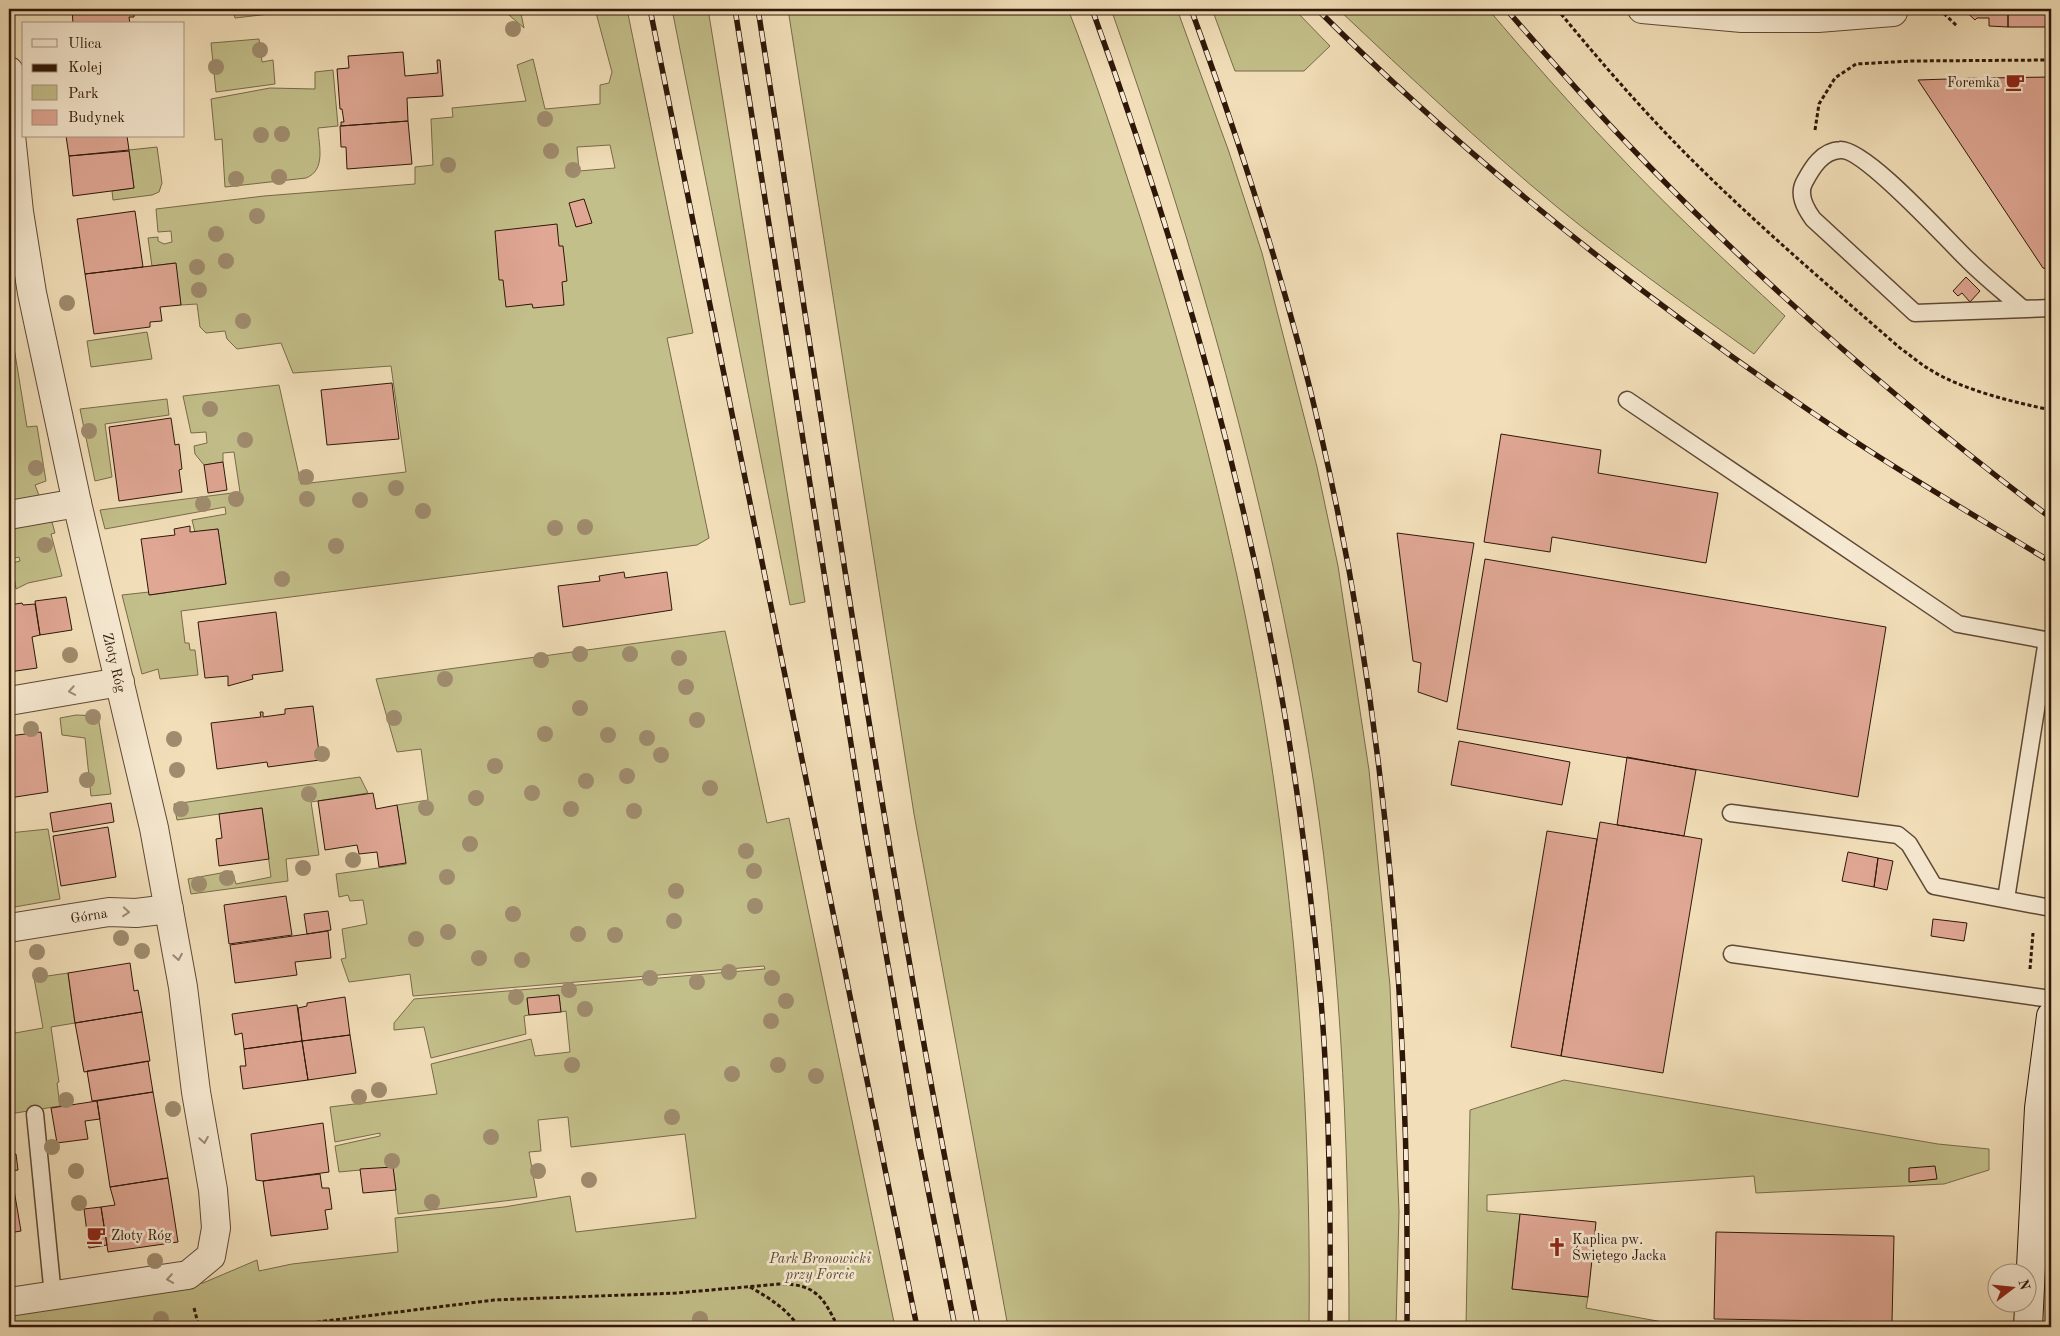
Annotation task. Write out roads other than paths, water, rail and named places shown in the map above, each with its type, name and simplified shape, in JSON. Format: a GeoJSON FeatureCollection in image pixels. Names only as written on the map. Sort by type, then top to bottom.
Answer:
{"type":"FeatureCollection","features":[{"type":"Feature","properties":{"kind":"street"},"geometry":{"type":"LineString","coordinates":[[1642,9],[1818,18],[1893,12]]}},
{"type":"Feature","properties":{"kind":"street","name":"Złoty Róg"},"geometry":{"type":"LineString","coordinates":[[9,71],[14,213],[77,502],[154,828],[183,987],[195,1084],[216,1214],[214,1247],[211,1256],[193,1272],[181,1277],[53,1296]]}},
{"type":"Feature","properties":{"kind":"street"},"geometry":{"type":"LineString","coordinates":[[9,515],[77,502]]}},
{"type":"Feature","properties":{"kind":"street"},"geometry":{"type":"LineString","coordinates":[[9,701],[120,682]]}},
{"type":"Feature","properties":{"kind":"street","name":"Górna"},"geometry":{"type":"LineString","coordinates":[[9,928],[108,912],[136,913],[169,909]]}},
{"type":"Feature","properties":{"kind":"street"},"geometry":{"type":"LineString","coordinates":[[2028,1327],[2039,1108],[2051,1016]]}},
{"type":"Feature","properties":{"kind":"street"},"geometry":{"type":"LineString","coordinates":[[9,1302],[53,1296]]}},
{"type":"Feature","properties":{"kind":"lane"},"geometry":{"type":"LineString","coordinates":[[2022,308],[1969,261],[1872,166],[1852,152],[1840,150],[1828,152],[1818,162],[1802,185],[1801,196],[1808,214],[1823,230],[1915,313],[2051,308]]}},
{"type":"Feature","properties":{"kind":"lane"},"geometry":{"type":"LineString","coordinates":[[1627,400],[1958,624],[2049,641],[2006,899]]}},
{"type":"Feature","properties":{"kind":"lane"},"geometry":{"type":"LineString","coordinates":[[1731,813],[1898,835],[1909,844],[1934,886],[2051,908]]}},
{"type":"Feature","properties":{"kind":"lane"},"geometry":{"type":"LineString","coordinates":[[1732,954],[2051,999]]}},
{"type":"Feature","properties":{"kind":"lane"},"geometry":{"type":"LineString","coordinates":[[35,1114],[53,1296]]}},
{"type":"Feature","properties":{"kind":"railway"},"geometry":{"type":"LineString","coordinates":[[650,9],[917,1327]]}},
{"type":"Feature","properties":{"kind":"railway"},"geometry":{"type":"LineString","coordinates":[[735,9],[864,826],[918,1139],[955,1327]]}},
{"type":"Feature","properties":{"kind":"railway"},"geometry":{"type":"LineString","coordinates":[[758,9],[887,834],[946,1163],[978,1327]]}},
{"type":"Feature","properties":{"kind":"railway"},"geometry":{"type":"LineString","coordinates":[[1092,9],[1120,86],[1171,242],[1216,400],[1254,560],[1279,683],[1306,857],[1320,989],[1326,1073],[1329,1158],[1330,1327]]}},
{"type":"Feature","properties":{"kind":"railway"},"geometry":{"type":"LineString","coordinates":[[1191,9],[1246,167],[1294,327],[1321,435],[1344,545],[1364,656],[1391,878],[1399,990],[1407,1215],[1407,1327]]}},
{"type":"Feature","properties":{"kind":"railway"},"geometry":{"type":"LineString","coordinates":[[1317,9],[1442,126],[1573,237],[1641,289],[1779,390],[1850,438],[2051,562]]}},
{"type":"Feature","properties":{"kind":"railway"},"geometry":{"type":"LineString","coordinates":[[1506,9],[1630,146],[1743,259],[1893,393],[2051,518]]}},
{"type":"Feature","properties":{"kind":"place","name":"Foremka"},"geometry":{"type":"Point","coordinates":[2015,82]}},
{"type":"Feature","properties":{"kind":"place","name":"Złoty Róg"},"geometry":{"type":"Point","coordinates":[96,1235]}},
{"type":"Feature","properties":{"kind":"place","name":"Kaplica pw. Świętego Jacka"},"geometry":{"type":"Point","coordinates":[1557,1247]}},
{"type":"Feature","properties":{"kind":"park label","name":"Park Bronowicki przy Forcie"},"geometry":{"type":"Point","coordinates":[820,1266]}}]}
